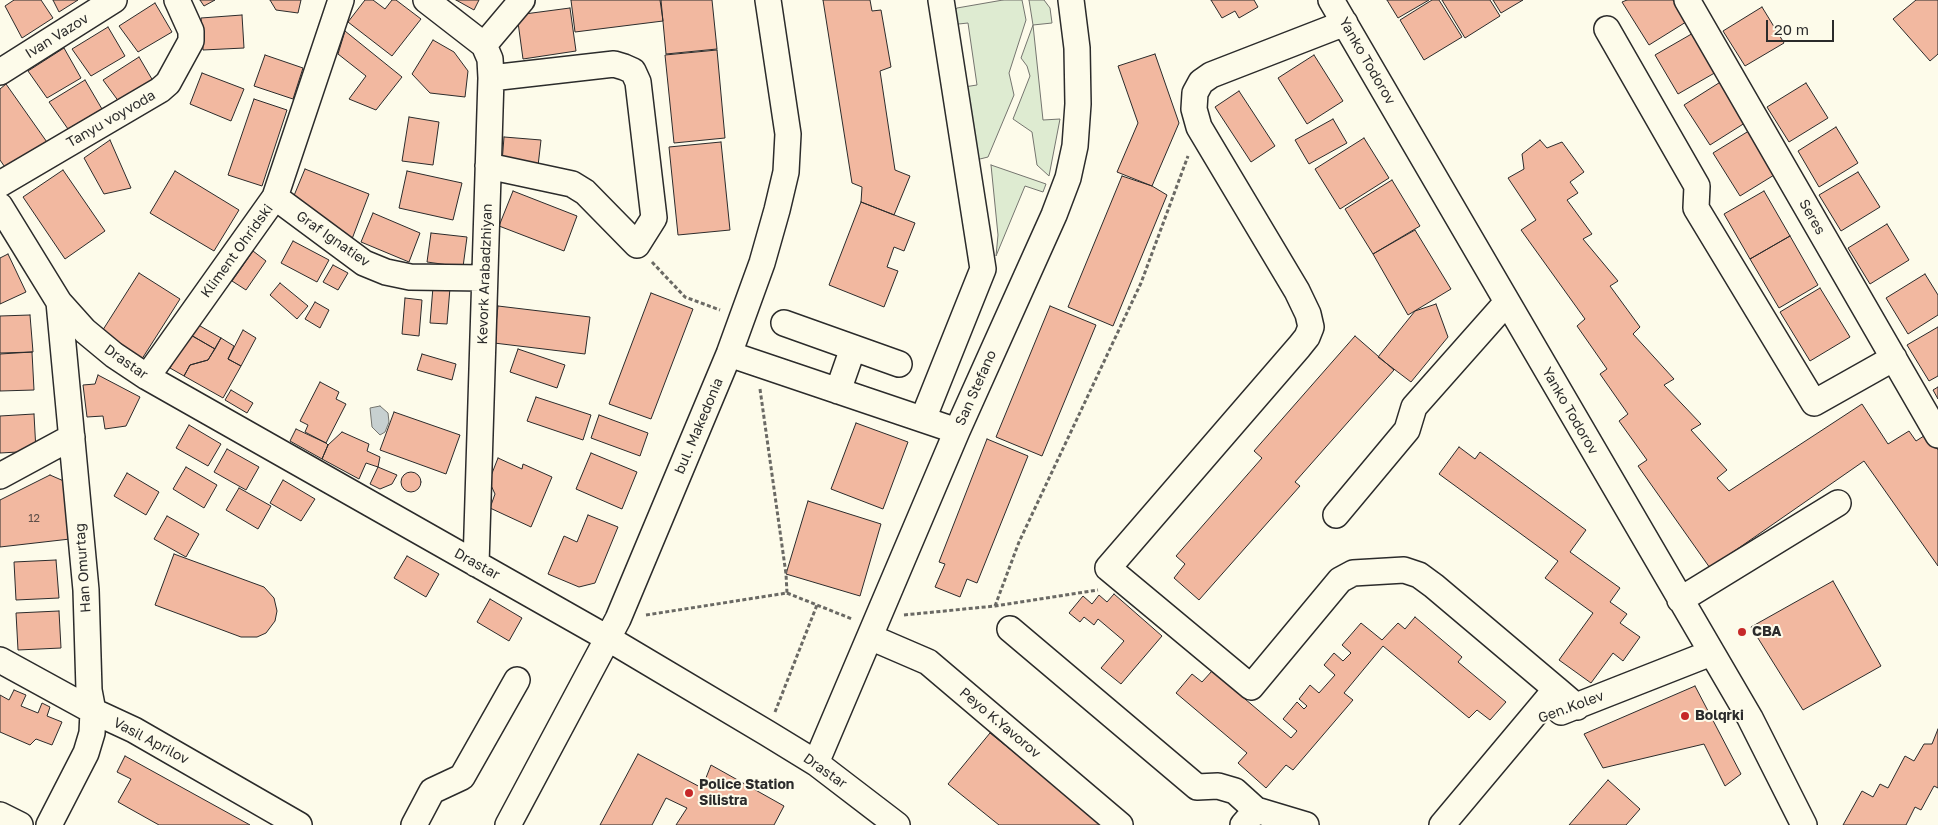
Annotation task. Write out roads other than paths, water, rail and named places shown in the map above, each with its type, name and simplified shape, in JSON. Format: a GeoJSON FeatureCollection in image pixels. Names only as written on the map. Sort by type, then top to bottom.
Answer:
{"type":"FeatureCollection","features":[{"type":"Feature","properties":{"kind":"street","name":"Ivan Vazov"},"geometry":{"type":"LineString","coordinates":[[0,72],[114,0]]}},
{"type":"Feature","properties":{"kind":"street","name":"Tanyu voyvoda"},"geometry":{"type":"LineString","coordinates":[[0,184],[160,90],[168,83],[191,41],[191,31],[177,0]]}},
{"type":"Feature","properties":{"kind":"street","name":"Kliment Ohridski"},"geometry":{"type":"LineString","coordinates":[[147,377],[275,197],[341,0]]}},
{"type":"Feature","properties":{"kind":"street"},"geometry":{"type":"LineString","coordinates":[[426,0],[484,45],[522,0]]}},
{"type":"Feature","properties":{"kind":"street","name":"bul. Makedonia"},"geometry":{"type":"LineString","coordinates":[[508,825],[614,629],[729,354],[775,219],[786,172],[788,134],[768,0]]}},
{"type":"Feature","properties":{"kind":"street"},"geometry":{"type":"LineString","coordinates":[[923,419],[983,269],[940,0]]}},
{"type":"Feature","properties":{"kind":"street","name":"San Stefano"},"geometry":{"type":"LineString","coordinates":[[816,763],[957,431],[1054,215],[1068,178],[1075,146],[1078,104],[1077,48],[1071,0]]}},
{"type":"Feature","properties":{"kind":"street","name":"Yanko Todorov"},"geometry":{"type":"LineString","coordinates":[[1331,0],[1750,718],[1804,825]]}},
{"type":"Feature","properties":{"kind":"street","name":"Seres"},"geometry":{"type":"LineString","coordinates":[[1687,0],[1938,435]]}},
{"type":"Feature","properties":{"kind":"street"},"geometry":{"type":"LineString","coordinates":[[1345,23],[1211,75],[1201,82],[1195,93],[1194,109],[1199,127],[1297,291],[1308,314],[1310,327],[1307,336],[1298,347],[1108,568],[1251,687],[1340,580],[1353,573],[1404,570],[1419,575],[1434,586],[1577,707]]}},
{"type":"Feature","properties":{"kind":"street"},"geometry":{"type":"LineString","coordinates":[[1606,29],[1697,186],[1696,208],[1814,403],[1894,358]]}},
{"type":"Feature","properties":{"kind":"street","name":"Kevork Arabadzhiyan"},"geometry":{"type":"LineString","coordinates":[[476,564],[491,78],[490,59],[484,45]]}},
{"type":"Feature","properties":{"kind":"street"},"geometry":{"type":"LineString","coordinates":[[488,166],[572,184],[585,192],[637,245],[654,218],[638,82],[633,71],[624,66],[614,64],[491,78]]}},
{"type":"Feature","properties":{"kind":"street","name":"Graf Ignatiev"},"geometry":{"type":"LineString","coordinates":[[275,197],[364,263],[386,272],[410,277],[484,278]]}},
{"type":"Feature","properties":{"kind":"street","name":"Drastar"},"geometry":{"type":"LineString","coordinates":[[0,206],[59,302],[85,331],[114,355],[147,377],[476,564],[614,629],[816,763],[897,825]]}},
{"type":"Feature","properties":{"kind":"street","name":"Han Omurtag"},"geometry":{"type":"LineString","coordinates":[[49,825],[86,752],[92,733],[93,711],[90,690],[86,590],[59,302]]}},
{"type":"Feature","properties":{"kind":"street"},"geometry":{"type":"LineString","coordinates":[[1336,515],[1407,430],[1414,407],[1507,302]]}},
{"type":"Feature","properties":{"kind":"street"},"geometry":{"type":"LineString","coordinates":[[784,323],[899,364]]}},
{"type":"Feature","properties":{"kind":"street"},"geometry":{"type":"LineString","coordinates":[[838,391],[853,348]]}},
{"type":"Feature","properties":{"kind":"street"},"geometry":{"type":"LineString","coordinates":[[729,354],[957,431]]}},
{"type":"Feature","properties":{"kind":"street"},"geometry":{"type":"LineString","coordinates":[[0,476],[72,437]]}},
{"type":"Feature","properties":{"kind":"street"},"geometry":{"type":"LineString","coordinates":[[1680,600],[1838,503]]}},
{"type":"Feature","properties":{"kind":"street","name":"Peyo K.Yavorov"},"geometry":{"type":"LineString","coordinates":[[874,627],[928,662],[1120,825]]}},
{"type":"Feature","properties":{"kind":"street"},"geometry":{"type":"LineString","coordinates":[[1010,629],[1197,787],[1218,786],[1235,792],[1249,817],[1306,825]]}},
{"type":"Feature","properties":{"kind":"street","name":"Gen.Kolev"},"geometry":{"type":"LineString","coordinates":[[1442,825],[1528,723],[1577,707],[1711,653]]}},
{"type":"Feature","properties":{"kind":"street","name":"Vasil Aprilov"},"geometry":{"type":"LineString","coordinates":[[0,660],[93,711],[134,730],[299,825]]}},
{"type":"Feature","properties":{"kind":"street"},"geometry":{"type":"LineString","coordinates":[[414,825],[432,791],[462,777],[517,680]]}},
{"type":"Feature","properties":{"kind":"street"},"geometry":{"type":"LineString","coordinates":[[1528,723],[1556,689]]}},
{"type":"Feature","properties":{"kind":"street"},"geometry":{"type":"LineString","coordinates":[[0,815],[20,825]]}},
{"type":"Feature","properties":{"kind":"place","name":"CBA"},"geometry":{"type":"Point","coordinates":[1742,632]}},
{"type":"Feature","properties":{"kind":"place","name":"Bolqrki"},"geometry":{"type":"Point","coordinates":[1685,716]}},
{"type":"Feature","properties":{"kind":"place","name":"Police Station Silistra"},"geometry":{"type":"Point","coordinates":[689,793]}}]}
